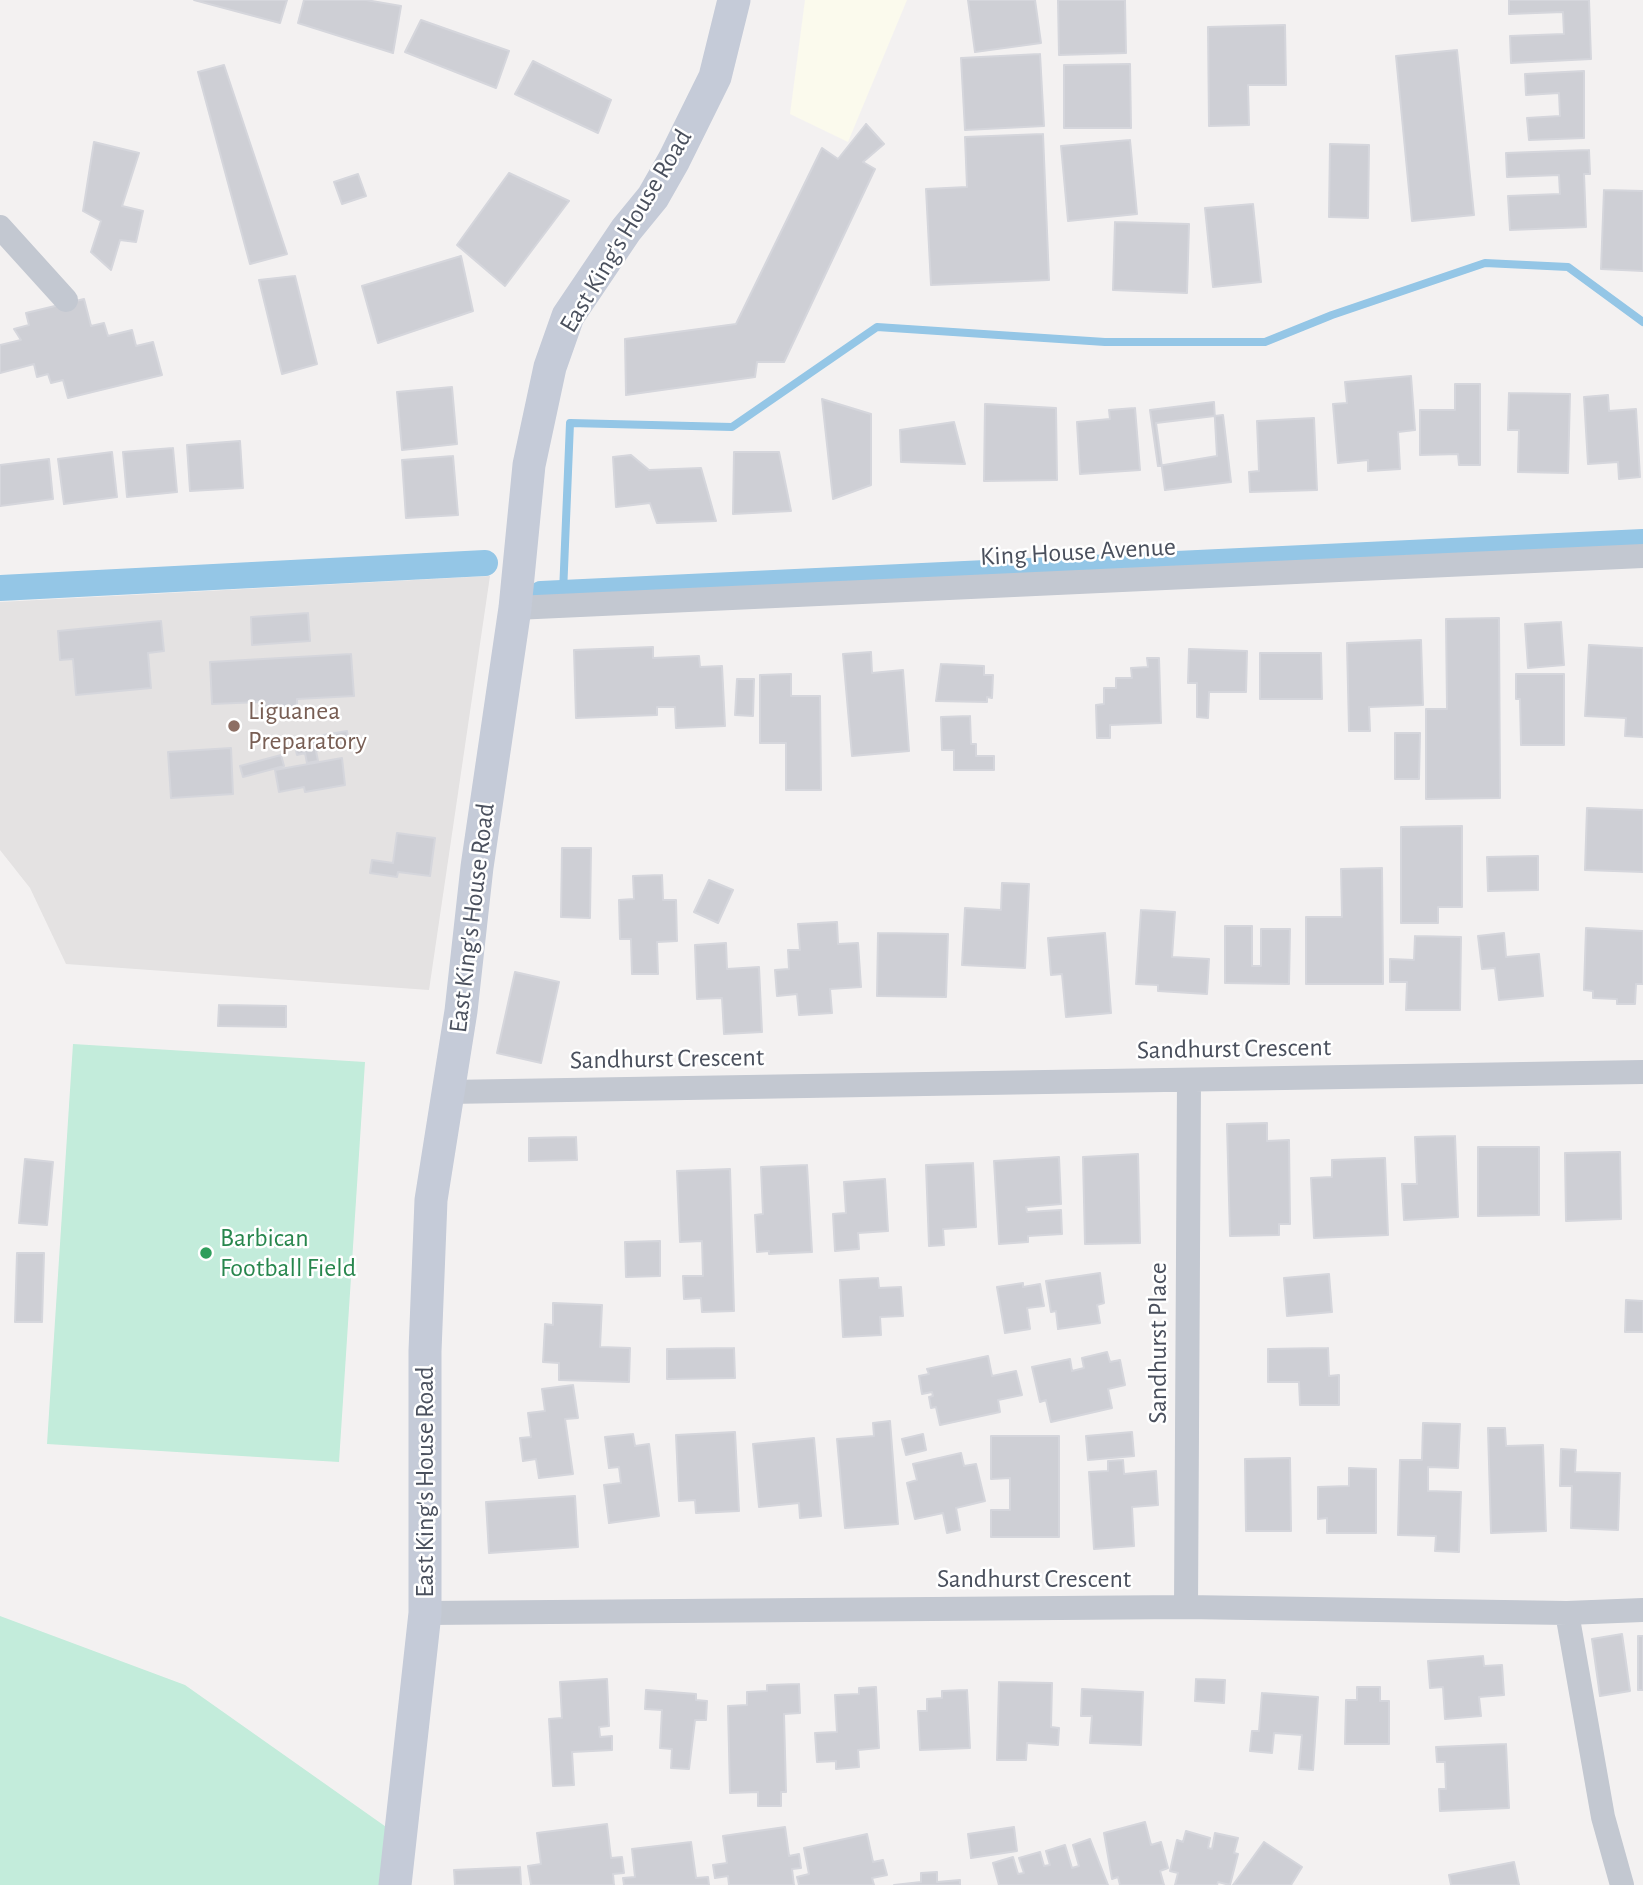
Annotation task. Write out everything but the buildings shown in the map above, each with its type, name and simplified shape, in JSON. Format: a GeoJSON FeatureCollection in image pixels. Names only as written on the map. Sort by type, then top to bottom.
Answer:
{"type":"FeatureCollection","features":[{"type":"Feature","properties":{"kind":"main road","name":"East King's House Road"},"geometry":{"type":"LineString","coordinates":[[396,1885],[425,1613],[425,1351],[431,1214],[515,608],[529,465],[550,367],[568,316],[626,230],[653,197],[674,160],[715,77],[734,0]]}},
{"type":"Feature","properties":{"kind":"street"},"geometry":{"type":"LineString","coordinates":[[0,227],[66,300]]}},
{"type":"Feature","properties":{"kind":"street","name":"King House Avenue"},"geometry":{"type":"LineString","coordinates":[[515,608],[1643,556]]}},
{"type":"Feature","properties":{"kind":"street","name":"Sandhurst Crescent"},"geometry":{"type":"LineString","coordinates":[[448,1092],[1643,1072]]}},
{"type":"Feature","properties":{"kind":"street","name":"Sandhurst Place"},"geometry":{"type":"LineString","coordinates":[[1186,1607],[1189,1080]]}},
{"type":"Feature","properties":{"kind":"street","name":"Sandhurst Crescent"},"geometry":{"type":"LineString","coordinates":[[425,1613],[1186,1607],[1567,1613],[1643,1610]]}},
{"type":"Feature","properties":{"kind":"street"},"geometry":{"type":"LineString","coordinates":[[1567,1613],[1603,1817],[1622,1885]]}},
{"type":"Feature","properties":{"kind":"shaded area"},"geometry":{"type":"Polygon","coordinates":[[[805,0],[907,0],[848,142],[790,114],[805,0]]]}},
{"type":"Feature","properties":{"kind":"shaded area","name":"Liguanea Preparatory"},"geometry":{"type":"Polygon","coordinates":[[[490,576],[429,990],[66,964],[30,888],[0,850],[0,602],[490,576]]]}},
{"type":"Feature","properties":{"kind":"green space","name":"Barbican Football Field"},"geometry":{"type":"Polygon","coordinates":[[[73,1044],[365,1062],[339,1462],[47,1444],[73,1044]]]}},
{"type":"Feature","properties":{"kind":"green space"},"geometry":{"type":"Polygon","coordinates":[[[0,1616],[185,1685],[389,1829],[381,1885],[0,1885],[0,1616]]]}},
{"type":"Feature","properties":{"kind":"waterway"},"geometry":{"type":"LineString","coordinates":[[563,593],[570,423],[732,427],[877,327],[1105,342],[1265,342],[1332,315],[1485,263],[1568,267],[1643,322]]}},
{"type":"Feature","properties":{"kind":"waterway"},"geometry":{"type":"LineString","coordinates":[[541,594],[1643,542]]}},
{"type":"Feature","properties":{"kind":"waterway"},"geometry":{"type":"LineString","coordinates":[[0,588],[485,563]]}},
{"type":"Feature","properties":{"kind":"place","name":"Liguanea Preparatory"},"geometry":{"type":"Point","coordinates":[234,726]}},
{"type":"Feature","properties":{"kind":"place","name":"Barbican Football Field"},"geometry":{"type":"Point","coordinates":[206,1253]}}]}
